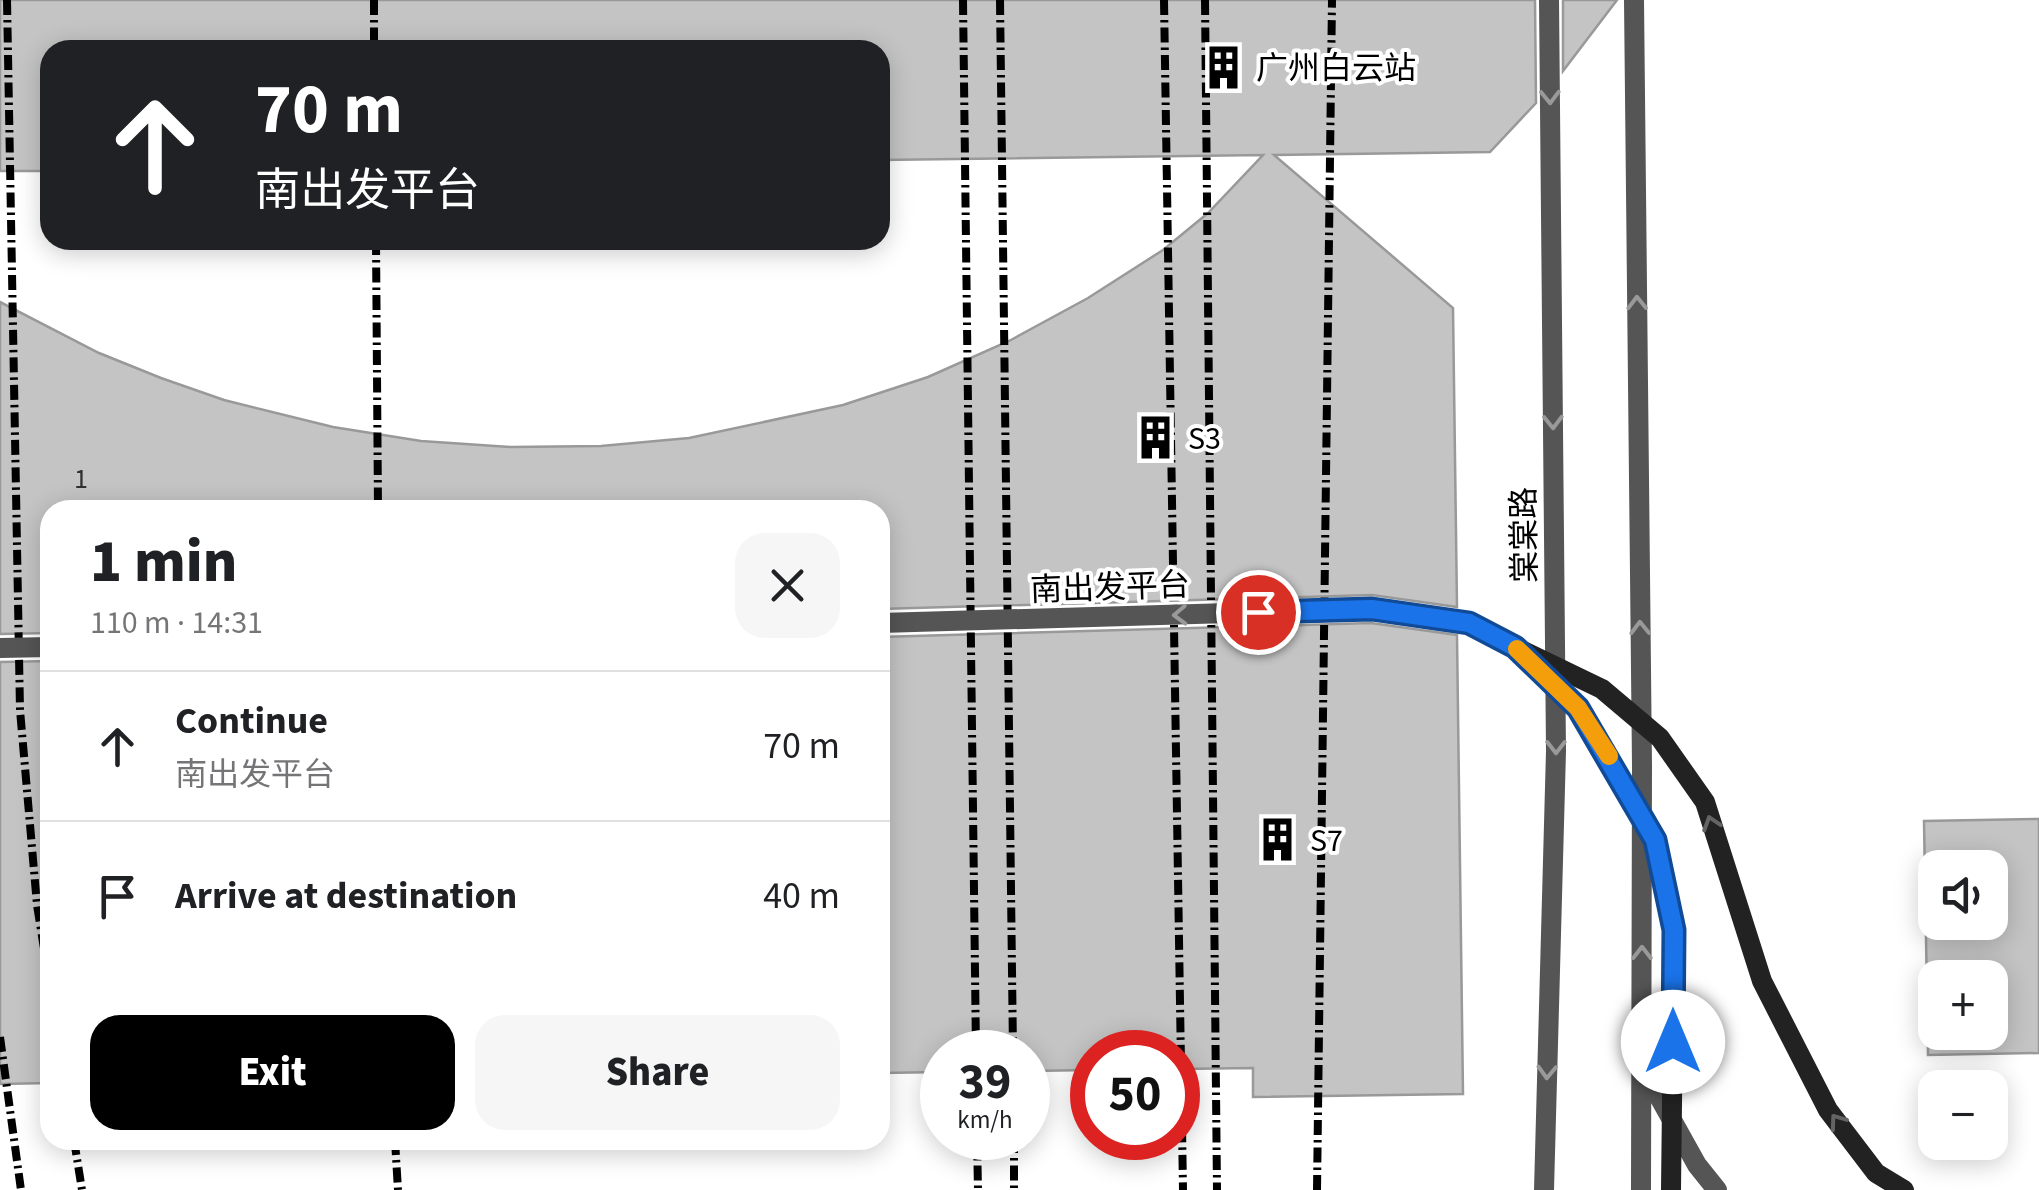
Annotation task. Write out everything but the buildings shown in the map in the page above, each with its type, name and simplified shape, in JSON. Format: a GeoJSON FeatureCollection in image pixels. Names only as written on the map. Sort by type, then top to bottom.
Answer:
{"type":"FeatureCollection","features":[{"type":"Feature","properties":{"kind":"main road"},"geometry":{"type":"LineString","coordinates":[[1515,647],[1578,708],[1655,840],[1674,930],[1671,1190]]}},
{"type":"Feature","properties":{"kind":"main road"},"geometry":{"type":"LineString","coordinates":[[1515,647],[1602,689],[1660,738],[1704,802],[1762,982],[1828,1110],[1876,1172],[1904,1190]]}},
{"type":"Feature","properties":{"kind":"street","name":"棠棠路"},"geometry":{"type":"LineString","coordinates":[[1544,1190],[1556,751],[1548,0]]}},
{"type":"Feature","properties":{"kind":"street"},"geometry":{"type":"LineString","coordinates":[[1634,0],[1641,1190]]}},
{"type":"Feature","properties":{"kind":"street","name":"南出发平台"},"geometry":{"type":"LineString","coordinates":[[890,623],[1372,609],[1469,623],[1515,647]]}},
{"type":"Feature","properties":{"kind":"street"},"geometry":{"type":"LineString","coordinates":[[0,648],[40,647]]}},
{"type":"Feature","properties":{"kind":"street"},"geometry":{"type":"LineString","coordinates":[[1642,1066],[1697,1165],[1717,1190]]}},
{"type":"Feature","properties":{"kind":"railway"},"geometry":{"type":"LineString","coordinates":[[7,0],[20,710],[40,924]]}},
{"type":"Feature","properties":{"kind":"railway"},"geometry":{"type":"LineString","coordinates":[[374,0],[374,40]]}},
{"type":"Feature","properties":{"kind":"railway"},"geometry":{"type":"LineString","coordinates":[[963,0],[976,1030]]}},
{"type":"Feature","properties":{"kind":"railway"},"geometry":{"type":"LineString","coordinates":[[1000,0],[1013,1030]]}},
{"type":"Feature","properties":{"kind":"railway"},"geometry":{"type":"LineString","coordinates":[[1164,0],[1183,1190]]}},
{"type":"Feature","properties":{"kind":"railway"},"geometry":{"type":"LineString","coordinates":[[1205,0],[1217,1190]]}},
{"type":"Feature","properties":{"kind":"railway"},"geometry":{"type":"LineString","coordinates":[[1317,1190],[1332,0]]}},
{"type":"Feature","properties":{"kind":"railway"},"geometry":{"type":"LineString","coordinates":[[376,250],[378,500]]}},
{"type":"Feature","properties":{"kind":"railway"},"geometry":{"type":"LineString","coordinates":[[0,1037],[21,1190]]}},
{"type":"Feature","properties":{"kind":"railway"},"geometry":{"type":"LineString","coordinates":[[76,1150],[82,1190]]}},
{"type":"Feature","properties":{"kind":"railway"},"geometry":{"type":"LineString","coordinates":[[396,1150],[398,1190]]}},
{"type":"Feature","properties":{"kind":"railway"},"geometry":{"type":"LineString","coordinates":[[977,1160],[978,1190]]}},
{"type":"Feature","properties":{"kind":"railway"},"geometry":{"type":"LineString","coordinates":[[1014,1160],[1014,1190]]}},
{"type":"Feature","properties":{"kind":"slow traffic"},"geometry":{"type":"LineString","coordinates":[[1517,649],[1578,708],[1609,756]]}},
{"type":"Feature","properties":{"kind":"place","name":"广州白云站"},"geometry":{"type":"Point","coordinates":[1223,68]}},
{"type":"Feature","properties":{"kind":"place","name":"S3"},"geometry":{"type":"Point","coordinates":[1155,438]}},
{"type":"Feature","properties":{"kind":"place","name":"S7"},"geometry":{"type":"Point","coordinates":[1277,840]}},
{"type":"Feature","properties":{"kind":"route"},"geometry":{"type":"LineString","coordinates":[[1258,612],[1372,609],[1469,623],[1515,647],[1578,708],[1655,840],[1674,930],[1673,1042]]}}]}
